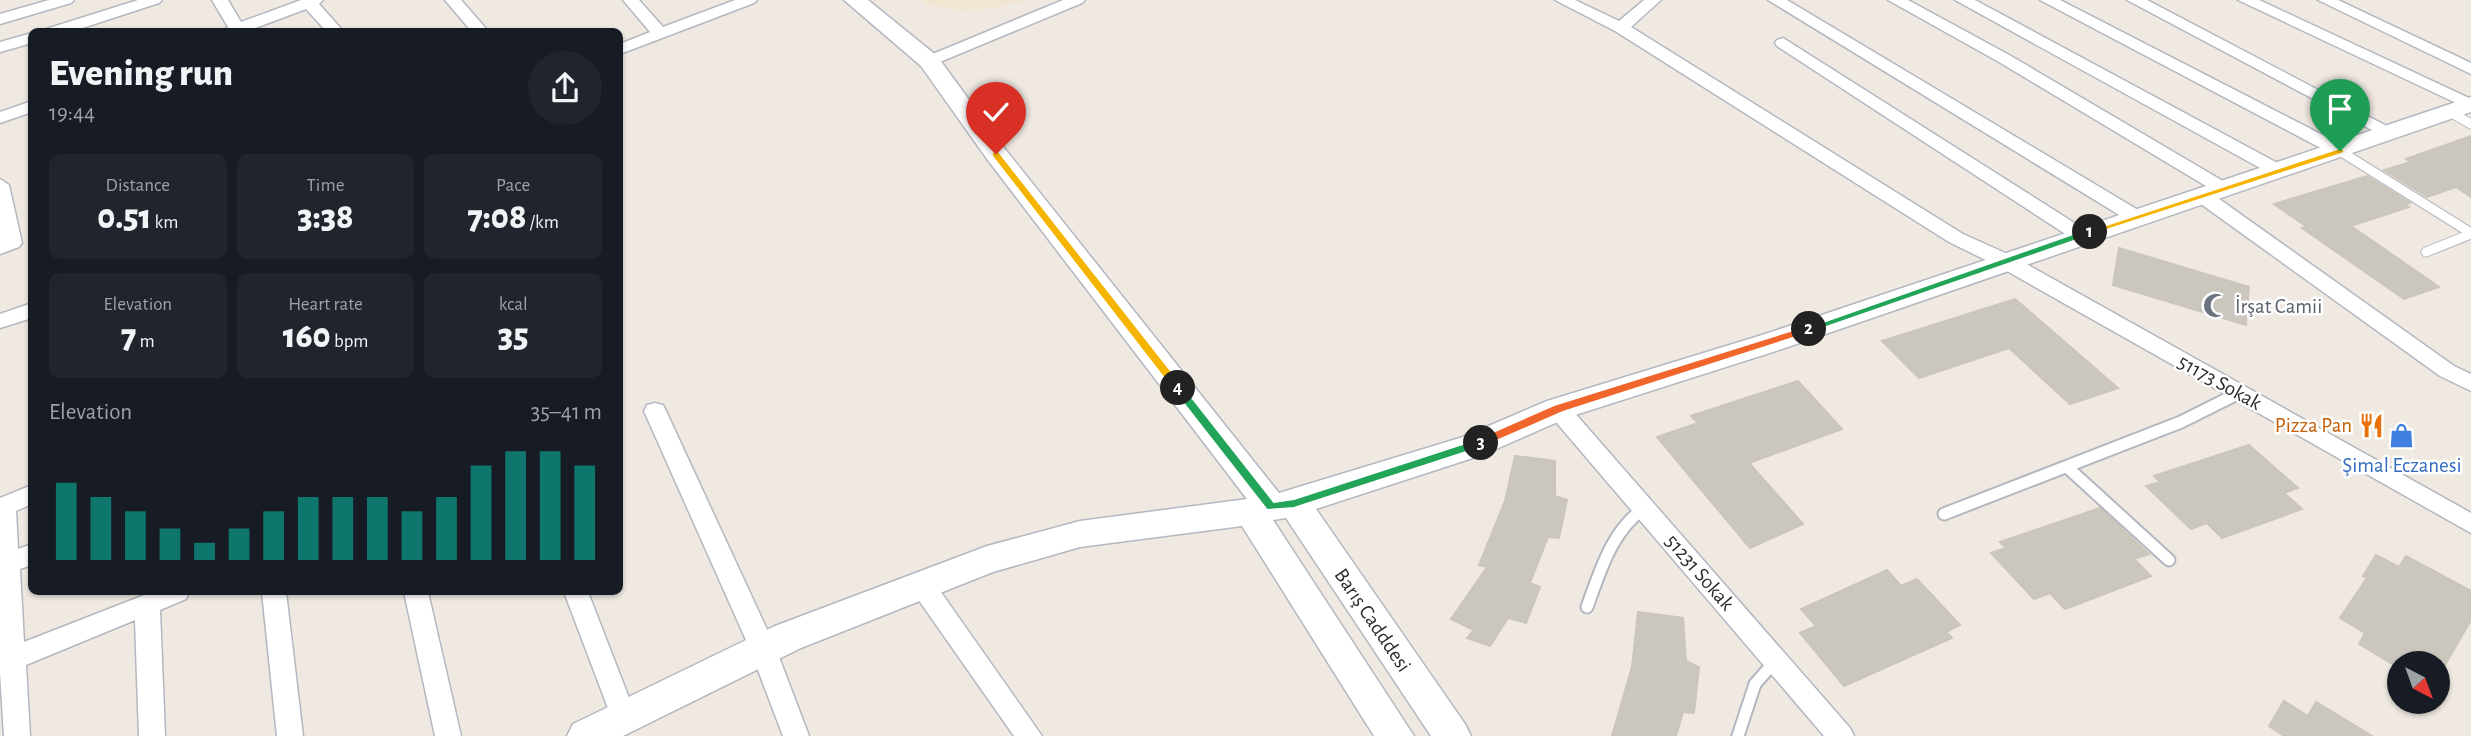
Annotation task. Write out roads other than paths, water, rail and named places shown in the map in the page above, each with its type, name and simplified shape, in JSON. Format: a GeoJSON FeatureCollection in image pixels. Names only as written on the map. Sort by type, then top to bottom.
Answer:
{"type":"FeatureCollection","features":[{"type":"Feature","properties":{"kind":"main road"},"geometry":{"type":"LineString","coordinates":[[855,0],[929,61],[996,154],[1272,508]]}},
{"type":"Feature","properties":{"kind":"main road"},"geometry":{"type":"LineString","coordinates":[[586,736],[763,649],[987,560],[1080,534],[1272,508],[1474,446],[1558,408],[1759,346],[2212,191],[2466,111]]}},
{"type":"Feature","properties":{"kind":"main road","name":"Barış Cadddesi"},"geometry":{"type":"LineString","coordinates":[[1272,508],[1395,736]]}},
{"type":"Feature","properties":{"kind":"main road","name":"Barış Cadddesi"},"geometry":{"type":"LineString","coordinates":[[1272,508],[1452,736]]}},
{"type":"Feature","properties":{"kind":"street"},"geometry":{"type":"LineString","coordinates":[[0,19],[66,0]]}},
{"type":"Feature","properties":{"kind":"street"},"geometry":{"type":"LineString","coordinates":[[77,28],[102,24],[155,0]]}},
{"type":"Feature","properties":{"kind":"street"},"geometry":{"type":"LineString","coordinates":[[220,0],[232,28]]}},
{"type":"Feature","properties":{"kind":"street"},"geometry":{"type":"LineString","coordinates":[[453,0],[478,28]]}},
{"type":"Feature","properties":{"kind":"street"},"geometry":{"type":"LineString","coordinates":[[631,0],[660,33]]}},
{"type":"Feature","properties":{"kind":"street"},"geometry":{"type":"LineString","coordinates":[[623,48],[749,0]]}},
{"type":"Feature","properties":{"kind":"street"},"geometry":{"type":"LineString","coordinates":[[929,61],[1077,0]]}},
{"type":"Feature","properties":{"kind":"street","name":"51173 Sokak"},"geometry":{"type":"LineString","coordinates":[[1563,0],[1621,28],[1956,238],[2004,261],[2471,524]]}},
{"type":"Feature","properties":{"kind":"street"},"geometry":{"type":"LineString","coordinates":[[1621,28],[1653,0]]}},
{"type":"Feature","properties":{"kind":"street"},"geometry":{"type":"LineString","coordinates":[[1776,0],[2136,217]]}},
{"type":"Feature","properties":{"kind":"street"},"geometry":{"type":"LineString","coordinates":[[1896,0],[2005,59],[2212,191],[2447,371],[2471,383]]}},
{"type":"Feature","properties":{"kind":"street"},"geometry":{"type":"LineString","coordinates":[[1963,0],[2277,170]]}},
{"type":"Feature","properties":{"kind":"street"},"geometry":{"type":"LineString","coordinates":[[2048,0],[2340,151]]}},
{"type":"Feature","properties":{"kind":"street"},"geometry":{"type":"LineString","coordinates":[[2135,0],[2391,133]]}},
{"type":"Feature","properties":{"kind":"street"},"geometry":{"type":"LineString","coordinates":[[2246,0],[2466,111]]}},
{"type":"Feature","properties":{"kind":"street"},"geometry":{"type":"LineString","coordinates":[[2326,0],[2471,69]]}},
{"type":"Feature","properties":{"kind":"street"},"geometry":{"type":"LineString","coordinates":[[238,28],[312,1],[332,28]]}},
{"type":"Feature","properties":{"kind":"street"},"geometry":{"type":"LineString","coordinates":[[0,47],[28,39]]}},
{"type":"Feature","properties":{"kind":"street"},"geometry":{"type":"LineString","coordinates":[[1783,43],[2080,235]]}},
{"type":"Feature","properties":{"kind":"street"},"geometry":{"type":"LineString","coordinates":[[0,118],[28,108]]}},
{"type":"Feature","properties":{"kind":"street"},"geometry":{"type":"LineString","coordinates":[[0,185],[12,243],[0,248]]}},
{"type":"Feature","properties":{"kind":"street"},"geometry":{"type":"LineString","coordinates":[[0,321],[28,311]]}},
{"type":"Feature","properties":{"kind":"street","name":"51231 Sokak"},"geometry":{"type":"LineString","coordinates":[[1558,408],[1841,736]]}},
{"type":"Feature","properties":{"kind":"street"},"geometry":{"type":"LineString","coordinates":[[655,411],[763,649],[796,736]]}},
{"type":"Feature","properties":{"kind":"street"},"geometry":{"type":"LineString","coordinates":[[18,736],[7,661],[2,507],[28,496]]}},
{"type":"Feature","properties":{"kind":"street"},"geometry":{"type":"LineString","coordinates":[[4,565],[28,556]]}},
{"type":"Feature","properties":{"kind":"street"},"geometry":{"type":"LineString","coordinates":[[922,585],[1029,736]]}},
{"type":"Feature","properties":{"kind":"street"},"geometry":{"type":"LineString","coordinates":[[7,661],[170,595]]}},
{"type":"Feature","properties":{"kind":"street"},"geometry":{"type":"LineString","coordinates":[[274,595],[290,736]]}},
{"type":"Feature","properties":{"kind":"street"},"geometry":{"type":"LineString","coordinates":[[417,595],[448,736]]}},
{"type":"Feature","properties":{"kind":"street"},"geometry":{"type":"LineString","coordinates":[[577,595],[623,716]]}},
{"type":"Feature","properties":{"kind":"street"},"geometry":{"type":"LineString","coordinates":[[147,604],[152,736]]}},
{"type":"Feature","properties":{"kind":"lane"},"geometry":{"type":"LineString","coordinates":[[2340,151],[2471,234]]}},
{"type":"Feature","properties":{"kind":"lane"},"geometry":{"type":"LineString","coordinates":[[2426,252],[2471,234]]}},
{"type":"Feature","properties":{"kind":"lane"},"geometry":{"type":"LineString","coordinates":[[1944,514],[2181,422],[2239,393]]}},
{"type":"Feature","properties":{"kind":"lane"},"geometry":{"type":"LineString","coordinates":[[2067,467],[2169,561]]}},
{"type":"Feature","properties":{"kind":"lane"},"geometry":{"type":"LineString","coordinates":[[1587,607],[1617,533],[1625,522],[1645,507]]}},
{"type":"Feature","properties":{"kind":"lane"},"geometry":{"type":"LineString","coordinates":[[1738,736],[1751,688],[1759,675],[1776,660]]}},
{"type":"Feature","properties":{"kind":"place","name":"İrşat Camii"},"geometry":{"type":"Point","coordinates":[2215,306]}},
{"type":"Feature","properties":{"kind":"place","name":"Pizza Pan"},"geometry":{"type":"Point","coordinates":[2372,425]}},
{"type":"Feature","properties":{"kind":"place","name":"Şimal Eczanesi"},"geometry":{"type":"Point","coordinates":[2402,436]}}]}
